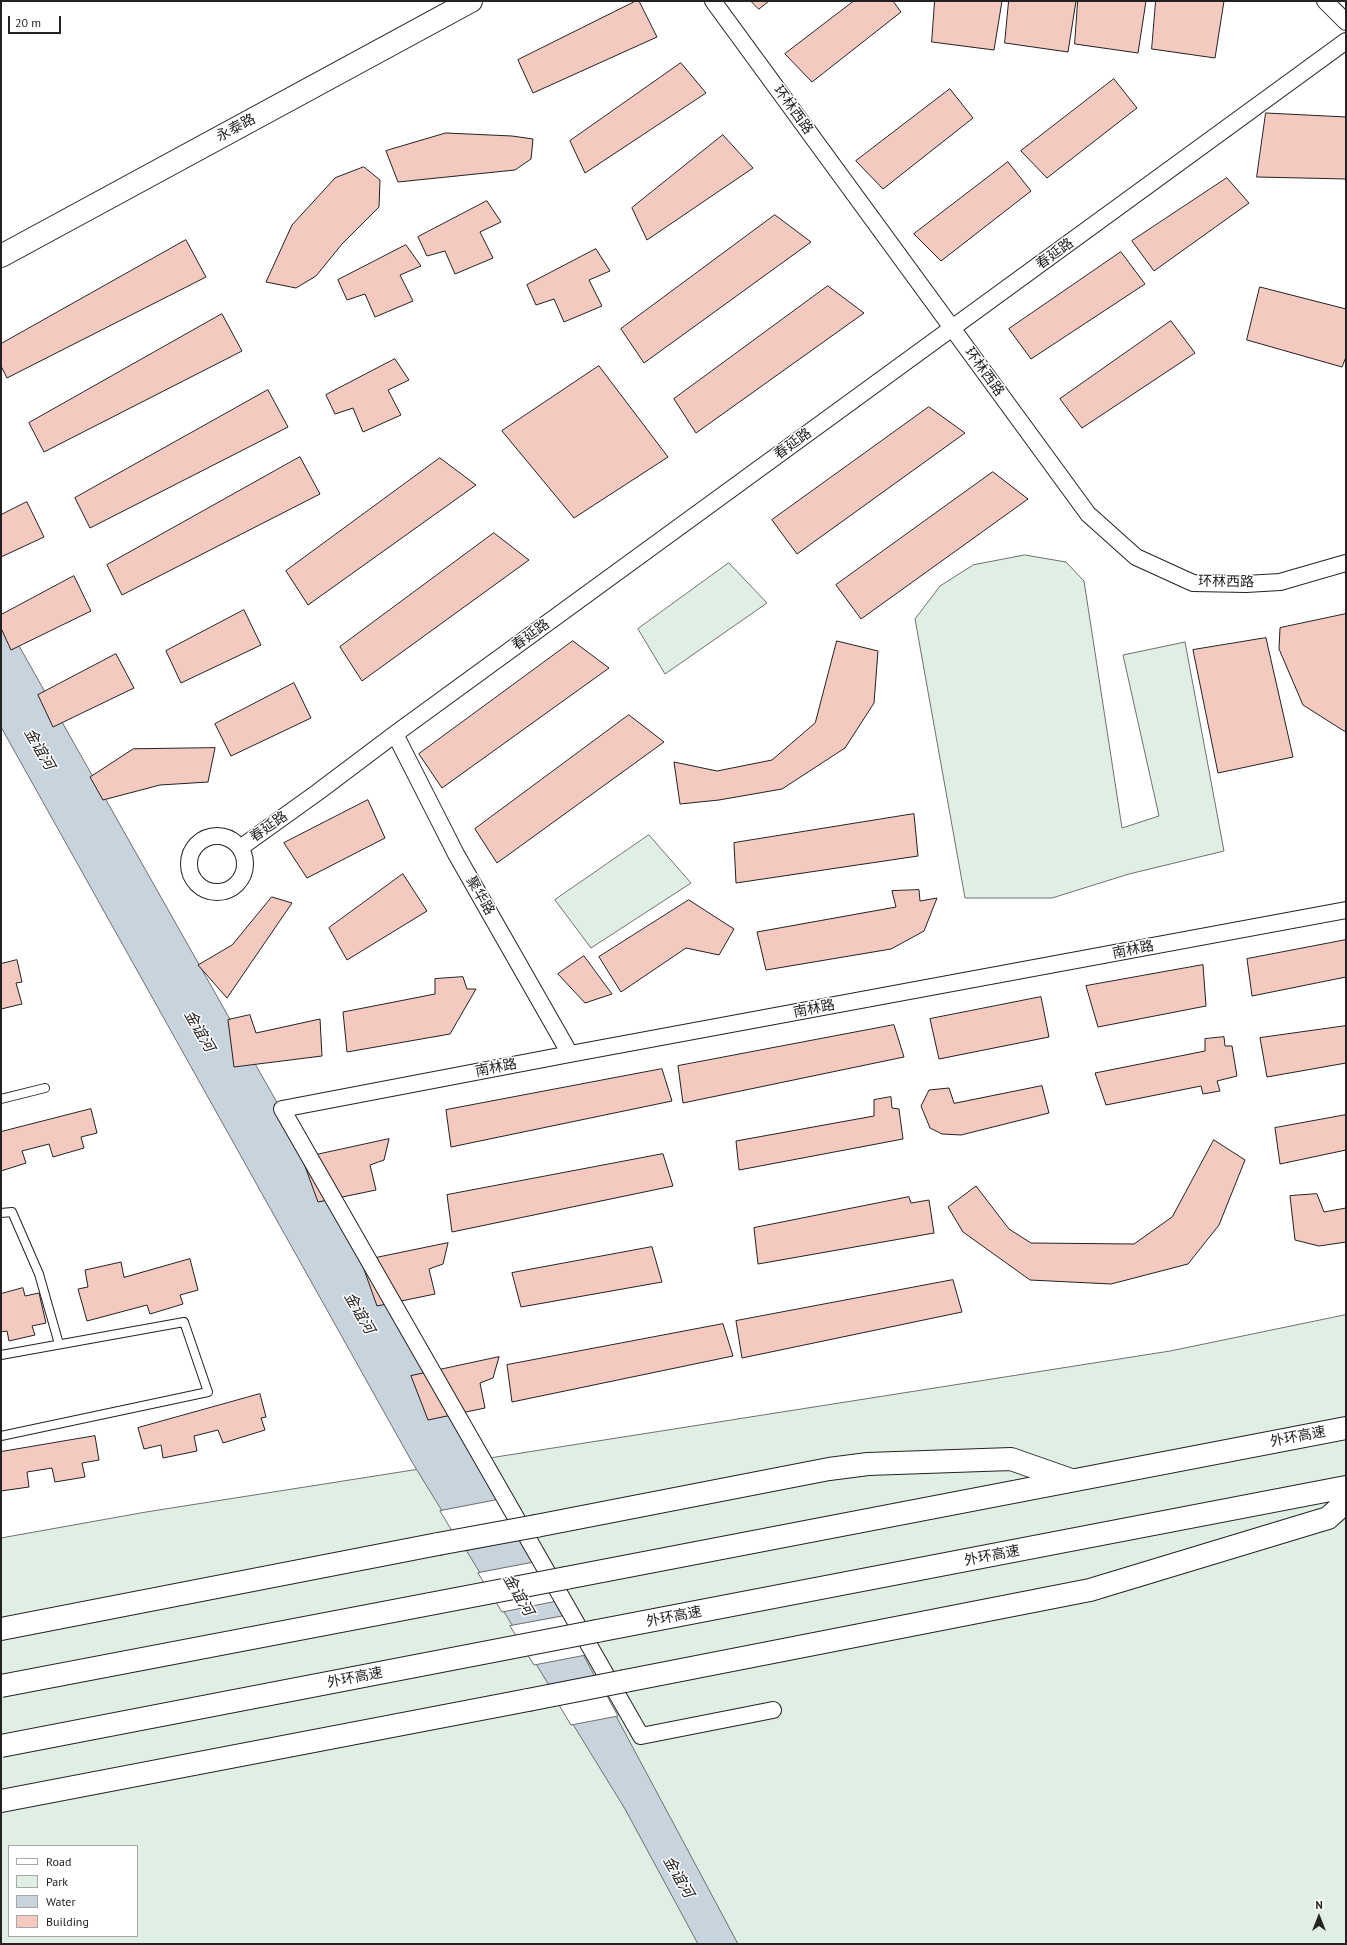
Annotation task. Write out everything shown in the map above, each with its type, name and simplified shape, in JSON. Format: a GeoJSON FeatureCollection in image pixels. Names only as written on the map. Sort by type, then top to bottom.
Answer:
{"type":"FeatureCollection","features":[{"type":"Feature","properties":{"kind":"main road","name":"永泰路"},"geometry":{"type":"LineString","coordinates":[[1,256],[471,1]]}},
{"type":"Feature","properties":{"kind":"main road","name":"外环高速"},"geometry":{"type":"LineString","coordinates":[[1,1686],[1346,1428]]}},
{"type":"Feature","properties":{"kind":"main road"},"geometry":{"type":"LineString","coordinates":[[1,1628],[829,1470],[868,1464],[1011,1459],[1072,1481]]}},
{"type":"Feature","properties":{"kind":"main road","name":"外环高速"},"geometry":{"type":"LineString","coordinates":[[1,1746],[1346,1487]]}},
{"type":"Feature","properties":{"kind":"main road"},"geometry":{"type":"LineString","coordinates":[[1,1801],[1090,1590],[1328,1518],[1346,1502]]}},
{"type":"Feature","properties":{"kind":"street","name":"环林西路"},"geometry":{"type":"LineString","coordinates":[[713,1],[1088,514],[1136,557],[1193,583],[1246,584],[1280,582],[1346,563]]}},
{"type":"Feature","properties":{"kind":"street"},"geometry":{"type":"LineString","coordinates":[[1325,1],[1346,22]]}},
{"type":"Feature","properties":{"kind":"street","name":"春延路"},"geometry":{"type":"LineString","coordinates":[[240,848],[1346,41]]}},
{"type":"Feature","properties":{"kind":"street","name":"聚华路"},"geometry":{"type":"LineString","coordinates":[[395,734],[456,854],[570,1054]]}},
{"type":"Feature","properties":{"kind":"street","name":"南林路"},"geometry":{"type":"LineString","coordinates":[[773,1710],[641,1736],[282,1109],[1346,910]]}},
{"type":"Feature","properties":{"kind":"lane"},"geometry":{"type":"LineString","coordinates":[[1,1099],[45,1088]]}},
{"type":"Feature","properties":{"kind":"lane"},"geometry":{"type":"LineString","coordinates":[[1,1213],[12,1212],[39,1274],[59,1344]]}},
{"type":"Feature","properties":{"kind":"lane"},"geometry":{"type":"LineString","coordinates":[[1,1355],[184,1322],[208,1392],[1,1436]]}},
{"type":"Feature","properties":{"kind":"green space"},"geometry":{"type":"Polygon","coordinates":[[[1025,555],[1066,562],[1084,581],[1122,828],[1159,816],[1123,655],[1185,642],[1224,851],[1129,874],[1052,898],[965,898],[915,619],[940,586],[973,565],[1025,555]]]}},
{"type":"Feature","properties":{"kind":"green space"},"geometry":{"type":"Polygon","coordinates":[[[729,563],[767,603],[665,674],[638,629],[729,563]]]}},
{"type":"Feature","properties":{"kind":"green space"},"geometry":{"type":"Polygon","coordinates":[[[649,835],[691,883],[591,948],[555,900],[649,835]]]}},
{"type":"Feature","properties":{"kind":"green space"},"geometry":{"type":"Polygon","coordinates":[[[1346,1315],[1346,1944],[1,1944],[1,1538],[146,1512],[1170,1351],[1346,1315]]]}},
{"type":"Feature","properties":{"kind":"water","name":"金谊河"},"geometry":{"type":"Polygon","coordinates":[[[1,614],[479,1460],[738,1944],[698,1944],[625,1809],[412,1462],[1,727],[1,614]]]}},
{"type":"Feature","properties":{"kind":"pier"},"geometry":{"type":"Polygon","coordinates":[[[502,1499],[523,1539],[464,1551],[440,1511],[502,1499]]]}},
{"type":"Feature","properties":{"kind":"pier"},"geometry":{"type":"Polygon","coordinates":[[[536,1562],[557,1601],[502,1612],[478,1573],[536,1562]]]}},
{"type":"Feature","properties":{"kind":"pier"},"geometry":{"type":"Polygon","coordinates":[[[564,1616],[586,1655],[534,1665],[510,1626],[564,1616]]]}},
{"type":"Feature","properties":{"kind":"pier"},"geometry":{"type":"Polygon","coordinates":[[[596,1676],[618,1716],[571,1725],[547,1685],[596,1676]]]}},
{"type":"Feature","properties":{"kind":"building"},"geometry":{"type":"Polygon","coordinates":[[[636,1],[639,1],[657,37],[533,93],[518,60],[636,1]]]}},
{"type":"Feature","properties":{"kind":"building"},"geometry":{"type":"Polygon","coordinates":[[[751,1],[769,1],[759,9],[751,1]]]}},
{"type":"Feature","properties":{"kind":"building"},"geometry":{"type":"Polygon","coordinates":[[[854,1],[893,1],[901,12],[812,82],[785,54],[854,1]]]}},
{"type":"Feature","properties":{"kind":"building"},"geometry":{"type":"Polygon","coordinates":[[[935,1],[1002,1],[994,50],[932,42],[935,1]]]}},
{"type":"Feature","properties":{"kind":"building"},"geometry":{"type":"Polygon","coordinates":[[[1009,1],[1076,1],[1068,52],[1005,43],[1009,1]]]}},
{"type":"Feature","properties":{"kind":"building"},"geometry":{"type":"Polygon","coordinates":[[[1078,1],[1146,1],[1138,53],[1075,44],[1078,1]]]}},
{"type":"Feature","properties":{"kind":"building"},"geometry":{"type":"Polygon","coordinates":[[[1156,1],[1224,1],[1215,58],[1152,49],[1156,1]]]}},
{"type":"Feature","properties":{"kind":"building"},"geometry":{"type":"Polygon","coordinates":[[[681,63],[706,93],[585,173],[570,141],[681,63]]]}},
{"type":"Feature","properties":{"kind":"building"},"geometry":{"type":"Polygon","coordinates":[[[1114,79],[1137,108],[1047,178],[1021,151],[1114,79]]]}},
{"type":"Feature","properties":{"kind":"building"},"geometry":{"type":"Polygon","coordinates":[[[950,89],[973,118],[883,189],[856,161],[950,89]]]}},
{"type":"Feature","properties":{"kind":"building"},"geometry":{"type":"Polygon","coordinates":[[[1266,113],[1346,117],[1346,179],[1257,177],[1266,113]]]}},
{"type":"Feature","properties":{"kind":"building"},"geometry":{"type":"Polygon","coordinates":[[[446,133],[512,136],[533,139],[531,159],[515,170],[398,182],[386,151],[446,133]]]}},
{"type":"Feature","properties":{"kind":"building"},"geometry":{"type":"Polygon","coordinates":[[[723,135],[753,168],[647,240],[632,208],[723,135]]]}},
{"type":"Feature","properties":{"kind":"building"},"geometry":{"type":"Polygon","coordinates":[[[1008,162],[1031,191],[941,261],[914,234],[1008,162]]]}},
{"type":"Feature","properties":{"kind":"building"},"geometry":{"type":"Polygon","coordinates":[[[364,167],[380,180],[379,207],[342,244],[316,276],[296,288],[266,282],[292,225],[335,178],[364,167]]]}},
{"type":"Feature","properties":{"kind":"building"},"geometry":{"type":"Polygon","coordinates":[[[1227,178],[1249,203],[1154,271],[1132,241],[1227,178]]]}},
{"type":"Feature","properties":{"kind":"building"},"geometry":{"type":"Polygon","coordinates":[[[487,201],[501,222],[480,232],[493,258],[455,274],[445,251],[427,256],[418,237],[487,201]]]}},
{"type":"Feature","properties":{"kind":"building"},"geometry":{"type":"Polygon","coordinates":[[[775,215],[811,242],[644,363],[621,329],[775,215]]]}},
{"type":"Feature","properties":{"kind":"building"},"geometry":{"type":"Polygon","coordinates":[[[186,240],[206,277],[7,378],[1,366],[1,344],[186,240]]]}},
{"type":"Feature","properties":{"kind":"building"},"geometry":{"type":"Polygon","coordinates":[[[406,245],[421,266],[400,275],[413,301],[375,317],[365,294],[347,300],[338,280],[406,245]]]}},
{"type":"Feature","properties":{"kind":"building"},"geometry":{"type":"Polygon","coordinates":[[[596,249],[610,271],[589,280],[602,306],[564,322],[554,299],[536,305],[527,285],[596,249]]]}},
{"type":"Feature","properties":{"kind":"building"},"geometry":{"type":"Polygon","coordinates":[[[1121,252],[1145,284],[1031,359],[1009,329],[1121,252]]]}},
{"type":"Feature","properties":{"kind":"building"},"geometry":{"type":"Polygon","coordinates":[[[828,286],[864,313],[696,433],[674,399],[828,286]]]}},
{"type":"Feature","properties":{"kind":"building"},"geometry":{"type":"Polygon","coordinates":[[[1260,287],[1346,309],[1346,357],[1342,367],[1247,340],[1260,287]]]}},
{"type":"Feature","properties":{"kind":"building"},"geometry":{"type":"Polygon","coordinates":[[[222,314],[242,351],[44,452],[29,423],[222,314]]]}},
{"type":"Feature","properties":{"kind":"building"},"geometry":{"type":"Polygon","coordinates":[[[1171,321],[1195,353],[1082,428],[1060,399],[1171,321]]]}},
{"type":"Feature","properties":{"kind":"building"},"geometry":{"type":"Polygon","coordinates":[[[395,359],[409,380],[388,390],[401,415],[363,432],[353,408],[335,414],[326,395],[395,359]]]}},
{"type":"Feature","properties":{"kind":"building"},"geometry":{"type":"Polygon","coordinates":[[[599,366],[668,457],[574,518],[502,431],[599,366]]]}},
{"type":"Feature","properties":{"kind":"building"},"geometry":{"type":"Polygon","coordinates":[[[268,390],[288,427],[90,528],[75,498],[268,390]]]}},
{"type":"Feature","properties":{"kind":"building"},"geometry":{"type":"Polygon","coordinates":[[[929,407],[965,433],[797,554],[772,520],[929,407]]]}},
{"type":"Feature","properties":{"kind":"building"},"geometry":{"type":"Polygon","coordinates":[[[300,457],[320,494],[122,595],[107,565],[300,457]]]}},
{"type":"Feature","properties":{"kind":"building"},"geometry":{"type":"Polygon","coordinates":[[[440,458],[476,485],[308,605],[286,571],[440,458]]]}},
{"type":"Feature","properties":{"kind":"building"},"geometry":{"type":"Polygon","coordinates":[[[993,472],[1028,499],[861,619],[836,585],[993,472]]]}},
{"type":"Feature","properties":{"kind":"building"},"geometry":{"type":"Polygon","coordinates":[[[27,502],[44,537],[1,557],[1,515],[27,502]]]}},
{"type":"Feature","properties":{"kind":"building"},"geometry":{"type":"Polygon","coordinates":[[[494,533],[529,560],[362,681],[340,647],[494,533]]]}},
{"type":"Feature","properties":{"kind":"building"},"geometry":{"type":"Polygon","coordinates":[[[74,576],[91,611],[11,650],[1,628],[1,615],[74,576]]]}},
{"type":"Feature","properties":{"kind":"building"},"geometry":{"type":"Polygon","coordinates":[[[244,610],[261,645],[181,683],[166,651],[244,610]]]}},
{"type":"Feature","properties":{"kind":"building"},"geometry":{"type":"Polygon","coordinates":[[[1346,614],[1346,731],[1344,731],[1303,705],[1279,649],[1280,628],[1346,614]]]}},
{"type":"Feature","properties":{"kind":"building"},"geometry":{"type":"Polygon","coordinates":[[[1266,638],[1293,757],[1218,773],[1193,650],[1266,638]]]}},
{"type":"Feature","properties":{"kind":"building"},"geometry":{"type":"Polygon","coordinates":[[[573,641],[609,668],[442,788],[419,754],[573,641]]]}},
{"type":"Feature","properties":{"kind":"building"},"geometry":{"type":"Polygon","coordinates":[[[837,641],[878,651],[874,703],[845,748],[782,789],[719,800],[680,804],[674,762],[717,771],[772,760],[815,723],[837,641]]]}},
{"type":"Feature","properties":{"kind":"building"},"geometry":{"type":"Polygon","coordinates":[[[116,654],[134,688],[53,727],[38,695],[116,654]]]}},
{"type":"Feature","properties":{"kind":"building"},"geometry":{"type":"Polygon","coordinates":[[[294,683],[311,718],[231,756],[215,724],[294,683]]]}},
{"type":"Feature","properties":{"kind":"building"},"geometry":{"type":"Polygon","coordinates":[[[629,715],[664,742],[497,863],[475,829],[629,715]]]}},
{"type":"Feature","properties":{"kind":"building"},"geometry":{"type":"Polygon","coordinates":[[[215,748],[208,782],[160,785],[103,800],[90,777],[133,749],[215,748]]]}},
{"type":"Feature","properties":{"kind":"building"},"geometry":{"type":"Polygon","coordinates":[[[368,800],[385,838],[307,878],[284,843],[368,800]]]}},
{"type":"Feature","properties":{"kind":"building"},"geometry":{"type":"Polygon","coordinates":[[[914,814],[918,856],[736,883],[734,843],[914,814]]]}},
{"type":"Feature","properties":{"kind":"building"},"geometry":{"type":"Polygon","coordinates":[[[403,874],[427,911],[347,960],[329,928],[403,874]]]}},
{"type":"Feature","properties":{"kind":"building"},"geometry":{"type":"Polygon","coordinates":[[[919,890],[920,901],[937,898],[924,931],[891,949],[766,970],[757,932],[896,907],[892,891],[919,890]]]}},
{"type":"Feature","properties":{"kind":"building"},"geometry":{"type":"Polygon","coordinates":[[[272,897],[292,903],[227,998],[198,965],[232,945],[272,897]]]}},
{"type":"Feature","properties":{"kind":"building"},"geometry":{"type":"Polygon","coordinates":[[[689,900],[734,929],[719,955],[686,948],[621,992],[599,957],[689,900]]]}},
{"type":"Feature","properties":{"kind":"building"},"geometry":{"type":"Polygon","coordinates":[[[1346,940],[1346,977],[1252,996],[1247,959],[1346,940]]]}},
{"type":"Feature","properties":{"kind":"building"},"geometry":{"type":"Polygon","coordinates":[[[584,956],[612,994],[585,1003],[558,974],[584,956]]]}},
{"type":"Feature","properties":{"kind":"building"},"geometry":{"type":"Polygon","coordinates":[[[17,960],[22,982],[16,983],[22,1004],[1,1009],[1,964],[17,960]]]}},
{"type":"Feature","properties":{"kind":"building"},"geometry":{"type":"Polygon","coordinates":[[[1203,965],[1206,1006],[1098,1027],[1086,986],[1203,965]]]}},
{"type":"Feature","properties":{"kind":"building"},"geometry":{"type":"Polygon","coordinates":[[[463,977],[467,989],[476,989],[450,1034],[347,1052],[343,1012],[435,994],[435,979],[463,977]]]}},
{"type":"Feature","properties":{"kind":"building"},"geometry":{"type":"Polygon","coordinates":[[[1041,997],[1049,1037],[939,1059],[930,1019],[1041,997]]]}},
{"type":"Feature","properties":{"kind":"building"},"geometry":{"type":"Polygon","coordinates":[[[250,1015],[256,1033],[320,1019],[322,1056],[234,1067],[228,1020],[250,1015]]]}},
{"type":"Feature","properties":{"kind":"building"},"geometry":{"type":"Polygon","coordinates":[[[894,1025],[904,1057],[683,1103],[678,1066],[894,1025]]]}},
{"type":"Feature","properties":{"kind":"building"},"geometry":{"type":"Polygon","coordinates":[[[1346,1026],[1346,1063],[1267,1077],[1260,1038],[1346,1026]]]}},
{"type":"Feature","properties":{"kind":"building"},"geometry":{"type":"Polygon","coordinates":[[[1224,1037],[1225,1046],[1232,1046],[1237,1076],[1217,1081],[1220,1091],[1203,1094],[1201,1086],[1106,1105],[1095,1073],[1205,1051],[1205,1039],[1224,1037]]]}},
{"type":"Feature","properties":{"kind":"building"},"geometry":{"type":"Polygon","coordinates":[[[662,1069],[672,1101],[451,1147],[446,1110],[662,1069]]]}},
{"type":"Feature","properties":{"kind":"building"},"geometry":{"type":"Polygon","coordinates":[[[1042,1086],[1049,1113],[961,1135],[942,1134],[930,1128],[921,1106],[929,1090],[949,1088],[954,1103],[1042,1086]]]}},
{"type":"Feature","properties":{"kind":"building"},"geometry":{"type":"Polygon","coordinates":[[[891,1097],[892,1108],[899,1109],[903,1139],[739,1170],[736,1141],[874,1116],[874,1100],[891,1097]]]}},
{"type":"Feature","properties":{"kind":"building"},"geometry":{"type":"Polygon","coordinates":[[[91,1109],[97,1133],[81,1137],[84,1148],[53,1157],[49,1144],[22,1151],[26,1163],[1,1171],[1,1132],[91,1109]]]}},
{"type":"Feature","properties":{"kind":"building"},"geometry":{"type":"Polygon","coordinates":[[[1346,1115],[1346,1150],[1280,1164],[1275,1128],[1346,1115]]]}},
{"type":"Feature","properties":{"kind":"building"},"geometry":{"type":"Polygon","coordinates":[[[389,1139],[384,1160],[370,1165],[376,1190],[318,1202],[302,1158],[389,1139]]]}},
{"type":"Feature","properties":{"kind":"building"},"geometry":{"type":"Polygon","coordinates":[[[1214,1140],[1245,1160],[1219,1225],[1188,1264],[1111,1284],[1030,1280],[963,1232],[948,1207],[976,1186],[1009,1229],[1031,1243],[1134,1244],[1172,1217],[1214,1140]]]}},
{"type":"Feature","properties":{"kind":"building"},"geometry":{"type":"Polygon","coordinates":[[[663,1154],[673,1186],[452,1232],[447,1195],[663,1154]]]}},
{"type":"Feature","properties":{"kind":"building"},"geometry":{"type":"Polygon","coordinates":[[[1317,1194],[1324,1212],[1346,1208],[1346,1242],[1319,1246],[1295,1240],[1290,1196],[1317,1194]]]}},
{"type":"Feature","properties":{"kind":"building"},"geometry":{"type":"Polygon","coordinates":[[[909,1197],[911,1203],[929,1200],[934,1233],[758,1264],[754,1228],[909,1197]]]}},
{"type":"Feature","properties":{"kind":"building"},"geometry":{"type":"Polygon","coordinates":[[[448,1243],[443,1264],[429,1269],[435,1294],[377,1306],[361,1261],[448,1243]]]}},
{"type":"Feature","properties":{"kind":"building"},"geometry":{"type":"Polygon","coordinates":[[[652,1247],[662,1282],[521,1307],[512,1273],[652,1247]]]}},
{"type":"Feature","properties":{"kind":"building"},"geometry":{"type":"Polygon","coordinates":[[[190,1259],[198,1290],[180,1295],[183,1304],[150,1314],[147,1305],[87,1321],[78,1289],[88,1287],[85,1270],[121,1262],[124,1277],[190,1259]]]}},
{"type":"Feature","properties":{"kind":"building"},"geometry":{"type":"Polygon","coordinates":[[[953,1280],[962,1312],[742,1358],[736,1321],[953,1280]]]}},
{"type":"Feature","properties":{"kind":"building"},"geometry":{"type":"Polygon","coordinates":[[[23,1288],[25,1296],[39,1293],[46,1323],[32,1326],[35,1335],[9,1341],[7,1331],[1,1332],[1,1294],[23,1288]]]}},
{"type":"Feature","properties":{"kind":"building"},"geometry":{"type":"Polygon","coordinates":[[[723,1324],[733,1356],[512,1402],[507,1365],[723,1324]]]}},
{"type":"Feature","properties":{"kind":"building"},"geometry":{"type":"Polygon","coordinates":[[[499,1357],[493,1378],[480,1383],[485,1408],[428,1420],[411,1376],[499,1357]]]}},
{"type":"Feature","properties":{"kind":"building"},"geometry":{"type":"Polygon","coordinates":[[[260,1394],[266,1417],[261,1418],[265,1430],[223,1443],[218,1430],[194,1436],[197,1451],[163,1458],[161,1445],[144,1449],[138,1428],[260,1394]]]}},
{"type":"Feature","properties":{"kind":"building"},"geometry":{"type":"Polygon","coordinates":[[[95,1436],[99,1460],[82,1463],[85,1477],[55,1482],[52,1468],[27,1472],[29,1487],[1,1491],[1,1452],[95,1436]]]}}]}
